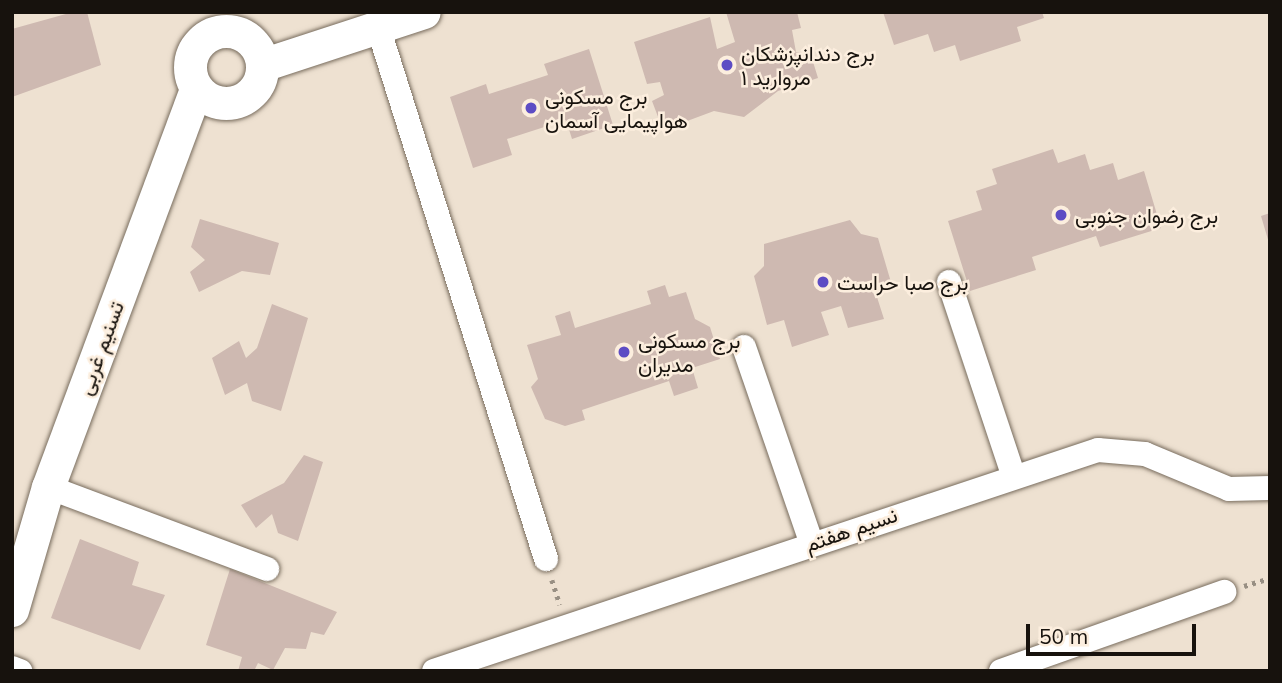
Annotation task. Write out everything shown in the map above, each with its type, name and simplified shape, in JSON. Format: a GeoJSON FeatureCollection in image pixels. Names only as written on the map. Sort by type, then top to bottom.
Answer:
{"type":"FeatureCollection","features":[{"type":"Feature","properties":{"kind":"street"},"geometry":{"type":"LineString","coordinates":[[262,65],[424,12]]}},
{"type":"Feature","properties":{"kind":"street"},"geometry":{"type":"LineString","coordinates":[[212,22],[247,38],[262,65],[257,87],[239,102],[215,103],[196,89],[191,56],[212,22]]}},
{"type":"Feature","properties":{"kind":"street"},"geometry":{"type":"LineString","coordinates":[[378,27],[546,559]]}},
{"type":"Feature","properties":{"kind":"street","name":"تسنیم غربی"},"geometry":{"type":"LineString","coordinates":[[12,610],[48,487],[196,89]]}},
{"type":"Feature","properties":{"kind":"street"},"geometry":{"type":"LineString","coordinates":[[949,282],[1013,474]]}},
{"type":"Feature","properties":{"kind":"street"},"geometry":{"type":"LineString","coordinates":[[744,347],[811,542]]}},
{"type":"Feature","properties":{"kind":"street","name":"نسیم هفتم"},"geometry":{"type":"LineString","coordinates":[[434,671],[511,659],[567,626],[811,542],[1013,474],[1124,449],[1229,489],[1270,488]]}},
{"type":"Feature","properties":{"kind":"street"},"geometry":{"type":"LineString","coordinates":[[48,487],[267,569]]}},
{"type":"Feature","properties":{"kind":"street"},"geometry":{"type":"LineString","coordinates":[[1001,671],[1224,592]]}},
{"type":"Feature","properties":{"kind":"street"},"geometry":{"type":"LineString","coordinates":[[491,671],[511,659]]}},
{"type":"Feature","properties":{"kind":"street"},"geometry":{"type":"LineString","coordinates":[[12,667],[20,671]]}},
{"type":"Feature","properties":{"kind":"path"},"geometry":{"type":"LineString","coordinates":[[546,559],[567,626]]}},
{"type":"Feature","properties":{"kind":"building"},"geometry":{"type":"Polygon","coordinates":[[[73,12],[87,12],[101,65],[12,97],[12,29],[73,12]]]}},
{"type":"Feature","properties":{"kind":"building","name":"برج دندانپزشکان مروارید ۱"},"geometry":{"type":"Polygon","coordinates":[[[726,12],[797,12],[801,28],[792,30],[796,52],[810,52],[818,78],[778,91],[744,117],[714,111],[663,130],[652,101],[664,95],[660,82],[647,84],[634,42],[710,17],[717,49],[735,42],[726,12]]]}},
{"type":"Feature","properties":{"kind":"building"},"geometry":{"type":"Polygon","coordinates":[[[883,12],[1042,12],[1044,18],[1017,27],[1021,41],[960,61],[955,45],[934,52],[928,34],[894,45],[883,12]]]}},
{"type":"Feature","properties":{"kind":"building","name":"برج مسکونی هواپیمایی آسمان"},"geometry":{"type":"Polygon","coordinates":[[[589,49],[613,125],[572,139],[566,120],[507,139],[512,155],[473,168],[450,97],[486,84],[489,94],[548,75],[544,64],[589,49]]]}},
{"type":"Feature","properties":{"kind":"building","name":"برج رضوان جنوبی"},"geometry":{"type":"Polygon","coordinates":[[[1053,149],[1058,163],[1085,154],[1090,170],[1113,163],[1118,180],[1144,171],[1161,228],[1100,247],[1096,236],[1032,257],[1036,270],[970,291],[948,221],[982,210],[976,191],[997,184],[992,169],[1053,149]]]}},
{"type":"Feature","properties":{"kind":"building"},"geometry":{"type":"Polygon","coordinates":[[[1270,213],[1270,243],[1269,243],[1261,216],[1270,213]]]}},
{"type":"Feature","properties":{"kind":"building"},"geometry":{"type":"Polygon","coordinates":[[[200,219],[279,243],[270,275],[242,271],[199,292],[190,272],[205,260],[191,247],[200,219]]]}},
{"type":"Feature","properties":{"kind":"building","name":"برج صبا حراست"},"geometry":{"type":"Polygon","coordinates":[[[850,220],[861,234],[878,238],[893,289],[876,294],[884,319],[848,328],[841,306],[821,312],[829,335],[792,347],[784,320],[767,325],[754,276],[764,266],[764,244],[850,220]]]}},
{"type":"Feature","properties":{"kind":"building","name":"برج مسکونی مدیران"},"geometry":{"type":"Polygon","coordinates":[[[665,285],[669,297],[686,292],[695,319],[710,327],[720,359],[692,368],[698,388],[674,396],[669,381],[582,410],[585,420],[565,426],[545,419],[531,387],[538,379],[527,345],[561,335],[555,316],[570,311],[575,328],[651,304],[647,291],[665,285]]]}},
{"type":"Feature","properties":{"kind":"building"},"geometry":{"type":"Polygon","coordinates":[[[272,304],[308,318],[281,411],[252,401],[247,383],[225,395],[212,358],[239,341],[246,358],[257,348],[272,304]]]}},
{"type":"Feature","properties":{"kind":"building"},"geometry":{"type":"Polygon","coordinates":[[[304,455],[323,462],[298,541],[278,533],[272,514],[256,528],[241,505],[284,483],[304,455]]]}},
{"type":"Feature","properties":{"kind":"building"},"geometry":{"type":"Polygon","coordinates":[[[80,539],[139,562],[132,585],[165,595],[140,650],[51,618],[80,539]]]}},
{"type":"Feature","properties":{"kind":"building"},"geometry":{"type":"Polygon","coordinates":[[[230,569],[337,612],[324,635],[311,632],[306,649],[285,648],[273,670],[258,663],[254,671],[238,671],[242,657],[206,645],[230,569]]]}},
{"type":"Feature","properties":{"kind":"place","name":"برج دندانپزشکان مروارید ۱"},"geometry":{"type":"Point","coordinates":[727,65]}},
{"type":"Feature","properties":{"kind":"place","name":"برج مسکونی هواپیمایی آسمان"},"geometry":{"type":"Point","coordinates":[531,108]}},
{"type":"Feature","properties":{"kind":"place","name":"برج رضوان جنوبی"},"geometry":{"type":"Point","coordinates":[1061,215]}},
{"type":"Feature","properties":{"kind":"place","name":"برج صبا حراست"},"geometry":{"type":"Point","coordinates":[823,282]}},
{"type":"Feature","properties":{"kind":"place","name":"برج مسکونی مدیران"},"geometry":{"type":"Point","coordinates":[624,352]}}]}
